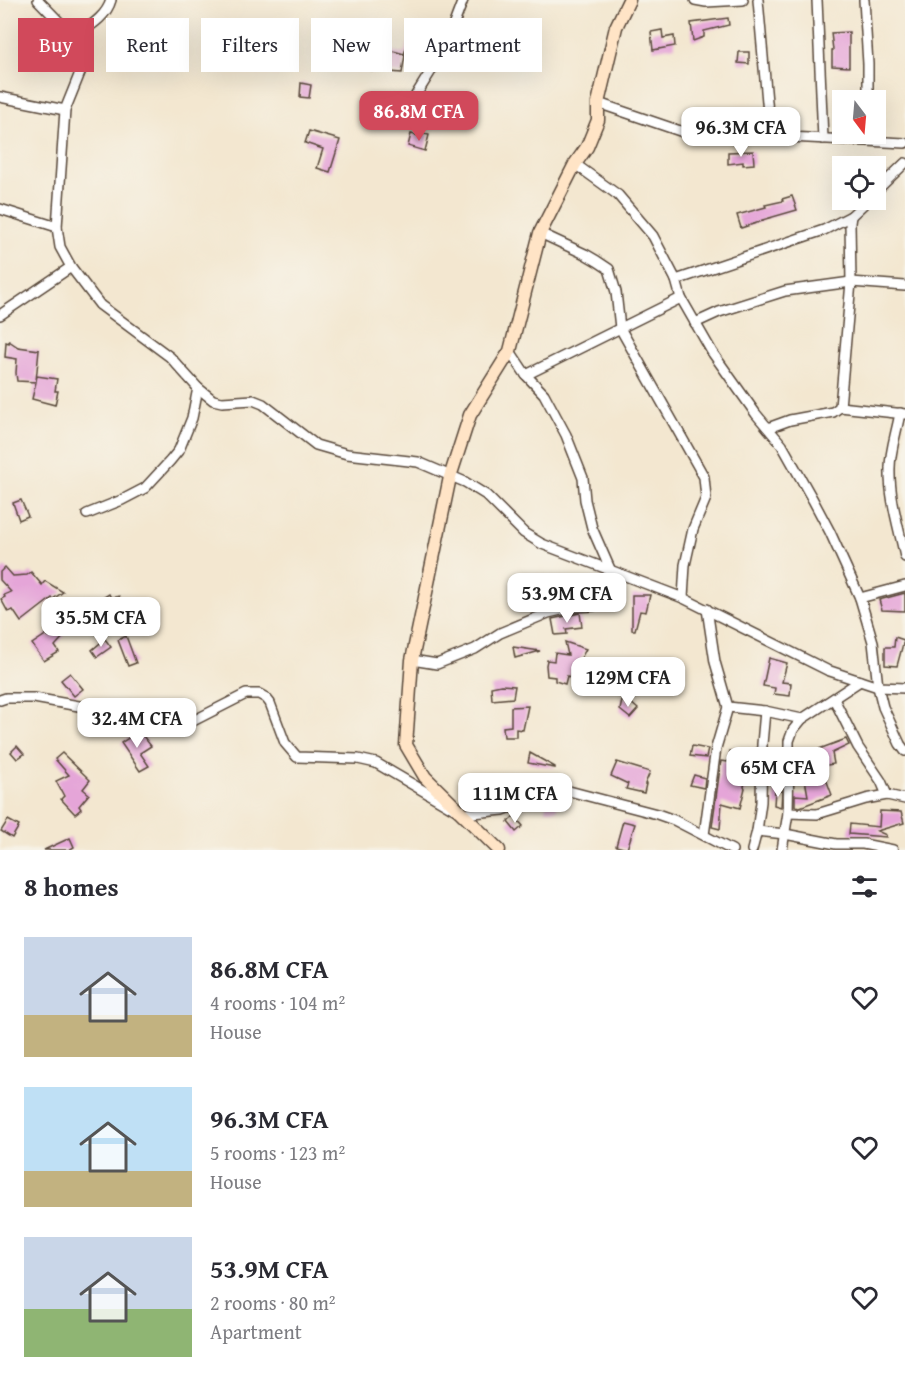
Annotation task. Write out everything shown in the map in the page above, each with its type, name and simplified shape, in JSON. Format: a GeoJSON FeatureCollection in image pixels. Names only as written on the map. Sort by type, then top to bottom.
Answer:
{"type":"FeatureCollection","features":[{"type":"Feature","properties":{"kind":"street"},"geometry":{"type":"LineString","coordinates":[[38,0],[56,18]]}},
{"type":"Feature","properties":{"kind":"street"},"geometry":{"type":"LineString","coordinates":[[94,23],[102,17],[110,6],[111,0]]}},
{"type":"Feature","properties":{"kind":"street"},"geometry":{"type":"LineString","coordinates":[[416,95],[444,50],[463,0]]}},
{"type":"Feature","properties":{"kind":"street"},"geometry":{"type":"LineString","coordinates":[[499,850],[425,777],[406,745],[412,660],[450,477],[470,415],[510,351],[540,233],[575,164],[587,147],[598,120],[598,103],[616,27],[629,0]]}},
{"type":"Feature","properties":{"kind":"street"},"geometry":{"type":"LineString","coordinates":[[696,0],[706,2],[743,0]]}},
{"type":"Feature","properties":{"kind":"street"},"geometry":{"type":"LineString","coordinates":[[758,0],[770,136]]}},
{"type":"Feature","properties":{"kind":"street"},"geometry":{"type":"LineString","coordinates":[[817,0],[823,139]]}},
{"type":"Feature","properties":{"kind":"street"},"geometry":{"type":"LineString","coordinates":[[864,0],[868,90]]}},
{"type":"Feature","properties":{"kind":"street"},"geometry":{"type":"LineString","coordinates":[[80,72],[65,110],[57,227],[60,247],[71,267],[100,304],[170,357],[213,400],[222,402],[253,400],[263,404],[316,445],[347,454],[418,462],[465,482],[486,495],[524,533],[542,543],[683,598],[827,670],[878,687],[905,688]]}},
{"type":"Feature","properties":{"kind":"street"},"geometry":{"type":"LineString","coordinates":[[0,97],[65,110]]}},
{"type":"Feature","properties":{"kind":"street"},"geometry":{"type":"LineString","coordinates":[[598,103],[686,133],[832,139]]}},
{"type":"Feature","properties":{"kind":"street"},"geometry":{"type":"LineString","coordinates":[[886,140],[905,143]]}},
{"type":"Feature","properties":{"kind":"street"},"geometry":{"type":"LineString","coordinates":[[886,181],[905,163]]}},
{"type":"Feature","properties":{"kind":"street"},"geometry":{"type":"LineString","coordinates":[[575,164],[618,195],[654,236],[676,280],[681,298],[711,352],[735,387],[782,445],[813,500],[860,598],[873,642],[878,687],[883,707],[905,751]]}},
{"type":"Feature","properties":{"kind":"street"},"geometry":{"type":"LineString","coordinates":[[0,209],[57,227]]}},
{"type":"Feature","properties":{"kind":"street"},"geometry":{"type":"LineString","coordinates":[[676,280],[824,230],[851,216],[857,210]]}},
{"type":"Feature","properties":{"kind":"street"},"geometry":{"type":"LineString","coordinates":[[840,407],[851,282],[851,216]]}},
{"type":"Feature","properties":{"kind":"street"},"geometry":{"type":"LineString","coordinates":[[540,233],[585,254],[609,269],[616,292],[620,328],[704,477],[706,498],[693,529],[685,565],[683,598]]}},
{"type":"Feature","properties":{"kind":"street"},"geometry":{"type":"LineString","coordinates":[[0,315],[71,267]]}},
{"type":"Feature","properties":{"kind":"street"},"geometry":{"type":"LineString","coordinates":[[695,323],[719,312],[785,291],[851,282],[905,286]]}},
{"type":"Feature","properties":{"kind":"street"},"geometry":{"type":"LineString","coordinates":[[526,375],[681,298]]}},
{"type":"Feature","properties":{"kind":"street"},"geometry":{"type":"LineString","coordinates":[[412,660],[437,664],[475,649],[500,633],[548,613],[574,607],[593,606],[603,597],[610,569],[592,528],[585,500],[583,478],[566,435],[544,394],[526,375],[510,351]]}},
{"type":"Feature","properties":{"kind":"street"},"geometry":{"type":"LineString","coordinates":[[87,514],[145,488],[170,461],[179,450],[192,418],[198,387]]}},
{"type":"Feature","properties":{"kind":"street"},"geometry":{"type":"LineString","coordinates":[[768,428],[790,420],[833,412],[840,407],[903,413],[890,466],[890,477],[891,493],[905,556]]}},
{"type":"Feature","properties":{"kind":"street"},"geometry":{"type":"LineString","coordinates":[[860,598],[905,586]]}},
{"type":"Feature","properties":{"kind":"street"},"geometry":{"type":"LineString","coordinates":[[704,835],[716,748],[728,707],[715,662],[707,609]]}},
{"type":"Feature","properties":{"kind":"street"},"geometry":{"type":"LineString","coordinates":[[782,850],[789,813],[789,741],[793,730],[802,719],[860,681]]}},
{"type":"Feature","properties":{"kind":"street"},"geometry":{"type":"LineString","coordinates":[[0,700],[34,698],[90,708],[138,724],[177,724],[193,721],[246,694],[259,694],[270,703],[285,743],[297,757],[358,759],[376,763],[462,814],[503,810],[556,792],[569,791],[674,820],[732,850]]}},
{"type":"Feature","properties":{"kind":"street"},"geometry":{"type":"LineString","coordinates":[[834,699],[858,747],[881,781],[887,795]]}},
{"type":"Feature","properties":{"kind":"street"},"geometry":{"type":"LineString","coordinates":[[728,707],[765,711],[802,719]]}},
{"type":"Feature","properties":{"kind":"street"},"geometry":{"type":"LineString","coordinates":[[752,850],[761,802],[765,711]]}},
{"type":"Feature","properties":{"kind":"street"},"geometry":{"type":"LineString","coordinates":[[789,813],[817,814],[887,795],[905,799]]}},
{"type":"Feature","properties":{"kind":"street"},"geometry":{"type":"LineString","coordinates":[[757,831],[836,844],[863,844],[893,850]]}},
{"type":"Feature","properties":{"kind":"building"},"geometry":{"type":"Polygon","coordinates":[[[728,18],[729,25],[704,31],[704,37],[693,41],[691,23],[728,18]]]}},
{"type":"Feature","properties":{"kind":"building"},"geometry":{"type":"Polygon","coordinates":[[[662,30],[663,38],[674,36],[675,46],[653,50],[651,32],[662,30]]]}},
{"type":"Feature","properties":{"kind":"building"},"geometry":{"type":"Polygon","coordinates":[[[849,32],[849,67],[832,66],[831,33],[849,32]]]}},
{"type":"Feature","properties":{"kind":"building"},"geometry":{"type":"Polygon","coordinates":[[[393,51],[404,54],[402,73],[390,72],[393,51]]]}},
{"type":"Feature","properties":{"kind":"building"},"geometry":{"type":"Polygon","coordinates":[[[739,52],[749,52],[749,64],[738,63],[739,52]]]}},
{"type":"Feature","properties":{"kind":"building"},"geometry":{"type":"Polygon","coordinates":[[[301,83],[311,85],[309,98],[300,97],[301,83]]]}},
{"type":"Feature","properties":{"kind":"building"},"geometry":{"type":"Polygon","coordinates":[[[432,98],[454,100],[450,113],[431,112],[432,98]]]}},
{"type":"Feature","properties":{"kind":"building"},"geometry":{"type":"Polygon","coordinates":[[[309,131],[340,140],[330,172],[317,168],[323,149],[305,143],[309,131]]]}},
{"type":"Feature","properties":{"kind":"building"},"geometry":{"type":"Polygon","coordinates":[[[420,133],[429,135],[425,151],[408,146],[411,134],[420,136],[420,133]]]}},
{"type":"Feature","properties":{"kind":"building"},"geometry":{"type":"Polygon","coordinates":[[[753,151],[754,164],[743,165],[743,162],[728,164],[728,152],[753,151]]]}},
{"type":"Feature","properties":{"kind":"building"},"geometry":{"type":"Polygon","coordinates":[[[792,196],[797,210],[741,228],[737,215],[766,207],[765,205],[783,201],[782,199],[792,196]]]}},
{"type":"Feature","properties":{"kind":"building"},"geometry":{"type":"Polygon","coordinates":[[[9,341],[18,347],[39,350],[36,381],[37,376],[57,379],[55,391],[58,391],[55,405],[32,399],[36,382],[17,381],[17,359],[5,357],[6,342],[9,343],[9,341]]]}},
{"type":"Feature","properties":{"kind":"building"},"geometry":{"type":"Polygon","coordinates":[[[21,500],[28,516],[19,520],[13,503],[21,500]]]}},
{"type":"Feature","properties":{"kind":"building"},"geometry":{"type":"Polygon","coordinates":[[[5,567],[13,576],[27,575],[31,572],[42,585],[45,581],[63,592],[21,622],[13,610],[8,612],[1,599],[11,592],[0,580],[0,572],[5,567]]]}},
{"type":"Feature","properties":{"kind":"building"},"geometry":{"type":"Polygon","coordinates":[[[905,593],[905,611],[882,610],[879,600],[905,593]]]}},
{"type":"Feature","properties":{"kind":"building"},"geometry":{"type":"Polygon","coordinates":[[[109,594],[111,598],[119,596],[120,598],[114,602],[119,611],[124,605],[133,613],[129,617],[135,623],[130,630],[105,608],[89,615],[85,606],[101,601],[109,594]]]}},
{"type":"Feature","properties":{"kind":"building"},"geometry":{"type":"Polygon","coordinates":[[[632,595],[650,595],[646,612],[640,611],[635,630],[632,630],[632,595]]]}},
{"type":"Feature","properties":{"kind":"building"},"geometry":{"type":"Polygon","coordinates":[[[580,613],[582,627],[566,629],[567,634],[555,635],[552,619],[580,613]]]}},
{"type":"Feature","properties":{"kind":"building"},"geometry":{"type":"Polygon","coordinates":[[[58,628],[65,635],[55,646],[59,652],[44,661],[32,644],[47,634],[49,637],[58,628]]]}},
{"type":"Feature","properties":{"kind":"building"},"geometry":{"type":"Polygon","coordinates":[[[126,636],[136,663],[128,666],[118,640],[126,636]]]}},
{"type":"Feature","properties":{"kind":"building"},"geometry":{"type":"Polygon","coordinates":[[[895,637],[904,640],[897,666],[885,665],[885,647],[894,647],[895,637]]]}},
{"type":"Feature","properties":{"kind":"building"},"geometry":{"type":"Polygon","coordinates":[[[105,639],[111,647],[97,657],[92,650],[105,639]]]}},
{"type":"Feature","properties":{"kind":"building"},"geometry":{"type":"Polygon","coordinates":[[[565,642],[586,649],[576,672],[571,671],[565,684],[555,681],[555,677],[547,676],[546,665],[547,660],[554,661],[555,653],[568,655],[565,642]]]}},
{"type":"Feature","properties":{"kind":"building"},"geometry":{"type":"Polygon","coordinates":[[[513,647],[540,651],[515,658],[513,647]]]}},
{"type":"Feature","properties":{"kind":"building"},"geometry":{"type":"Polygon","coordinates":[[[769,658],[787,663],[782,682],[791,683],[790,696],[774,694],[775,688],[763,686],[769,658]]]}},
{"type":"Feature","properties":{"kind":"building"},"geometry":{"type":"Polygon","coordinates":[[[70,673],[83,689],[74,696],[61,680],[70,673]]]}},
{"type":"Feature","properties":{"kind":"building"},"geometry":{"type":"Polygon","coordinates":[[[515,686],[513,698],[492,700],[491,687],[515,686]]]}},
{"type":"Feature","properties":{"kind":"building"},"geometry":{"type":"Polygon","coordinates":[[[623,696],[638,709],[630,718],[620,710],[623,696]]]}},
{"type":"Feature","properties":{"kind":"building"},"geometry":{"type":"Polygon","coordinates":[[[528,706],[523,730],[516,729],[516,737],[504,737],[503,727],[511,726],[511,707],[528,706]]]}},
{"type":"Feature","properties":{"kind":"building"},"geometry":{"type":"Polygon","coordinates":[[[139,731],[151,746],[140,753],[149,766],[140,771],[121,743],[139,731]]]}},
{"type":"Feature","properties":{"kind":"building"},"geometry":{"type":"Polygon","coordinates":[[[846,739],[849,745],[832,753],[834,764],[821,766],[817,753],[819,749],[846,739]]]}},
{"type":"Feature","properties":{"kind":"building"},"geometry":{"type":"Polygon","coordinates":[[[17,746],[24,754],[17,759],[11,752],[17,746]]]}},
{"type":"Feature","properties":{"kind":"building"},"geometry":{"type":"Polygon","coordinates":[[[692,746],[708,749],[706,758],[690,756],[692,746]]]}},
{"type":"Feature","properties":{"kind":"building"},"geometry":{"type":"Polygon","coordinates":[[[730,751],[746,753],[745,788],[740,808],[722,803],[720,829],[712,827],[721,761],[728,762],[730,751]]]}},
{"type":"Feature","properties":{"kind":"building"},"geometry":{"type":"Polygon","coordinates":[[[62,753],[90,780],[83,789],[89,794],[79,806],[81,809],[75,814],[61,799],[64,796],[56,781],[69,775],[55,759],[62,753]]]}},
{"type":"Feature","properties":{"kind":"building"},"geometry":{"type":"Polygon","coordinates":[[[530,753],[555,767],[555,768],[528,763],[530,753]]]}},
{"type":"Feature","properties":{"kind":"building"},"geometry":{"type":"Polygon","coordinates":[[[617,762],[650,772],[644,793],[626,789],[628,784],[611,776],[617,762]]]}},
{"type":"Feature","properties":{"kind":"building"},"geometry":{"type":"Polygon","coordinates":[[[820,763],[832,795],[800,807],[795,806],[795,795],[808,796],[803,768],[820,763]]]}},
{"type":"Feature","properties":{"kind":"building"},"geometry":{"type":"Polygon","coordinates":[[[694,775],[705,778],[704,788],[690,785],[694,775]]]}},
{"type":"Feature","properties":{"kind":"building"},"geometry":{"type":"Polygon","coordinates":[[[775,790],[782,791],[781,807],[774,805],[775,790]]]}},
{"type":"Feature","properties":{"kind":"building"},"geometry":{"type":"Polygon","coordinates":[[[558,800],[557,810],[546,810],[546,802],[558,800]]]}},
{"type":"Feature","properties":{"kind":"building"},"geometry":{"type":"Polygon","coordinates":[[[880,811],[901,812],[904,823],[877,831],[886,837],[849,834],[850,824],[879,827],[880,811]]]}},
{"type":"Feature","properties":{"kind":"building"},"geometry":{"type":"Polygon","coordinates":[[[514,816],[523,826],[516,832],[508,822],[514,816]]]}},
{"type":"Feature","properties":{"kind":"building"},"geometry":{"type":"Polygon","coordinates":[[[8,820],[19,826],[12,838],[1,831],[8,820]]]}},
{"type":"Feature","properties":{"kind":"building"},"geometry":{"type":"Polygon","coordinates":[[[623,821],[635,824],[627,849],[616,846],[623,821]]]}},
{"type":"Feature","properties":{"kind":"building"},"geometry":{"type":"Polygon","coordinates":[[[70,838],[74,847],[69,850],[44,850],[70,838]]]}}]}
